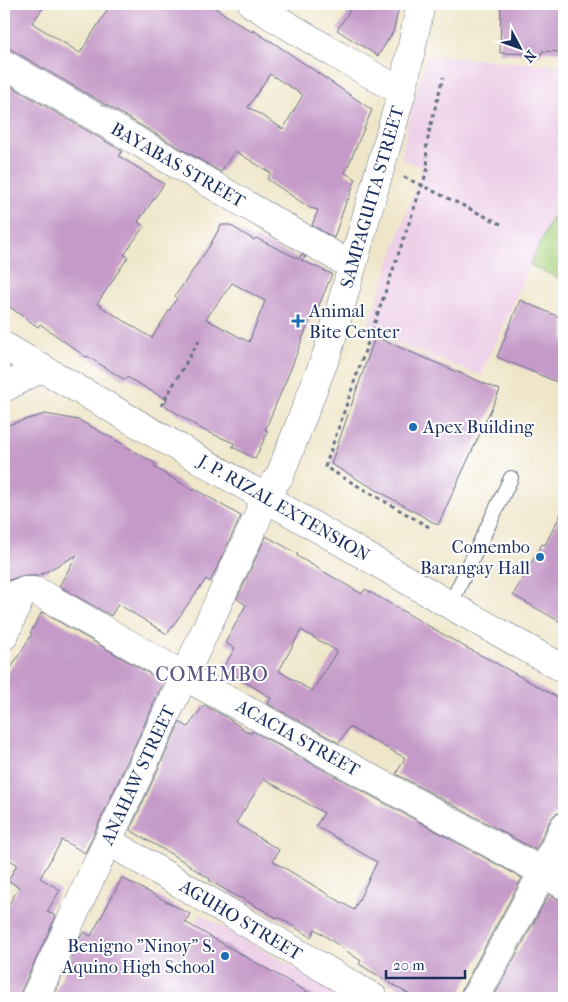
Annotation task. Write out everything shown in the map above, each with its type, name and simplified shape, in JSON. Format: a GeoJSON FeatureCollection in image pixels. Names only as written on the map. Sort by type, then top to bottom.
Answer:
{"type":"FeatureCollection","features":[{"type":"Feature","properties":{"kind":"street"},"geometry":{"type":"LineString","coordinates":[[252,4],[402,92]]}},
{"type":"Feature","properties":{"kind":"street","name":"SAMPAGUITA STREET"},"geometry":{"type":"LineString","coordinates":[[265,497],[280,475],[328,351],[402,92],[421,4]]}},
{"type":"Feature","properties":{"kind":"street","name":"BAYABAS STREET"},"geometry":{"type":"LineString","coordinates":[[4,64],[352,266]]}},
{"type":"Feature","properties":{"kind":"street","name":"J. P. RIZAL EXTENSION"},"geometry":{"type":"LineString","coordinates":[[4,346],[450,605],[564,669]]}},
{"type":"Feature","properties":{"kind":"street"},"geometry":{"type":"LineString","coordinates":[[4,388],[41,368]]}},
{"type":"Feature","properties":{"kind":"street","name":"ANAHAW STREET"},"geometry":{"type":"LineString","coordinates":[[35,998],[256,521],[265,497]]}},
{"type":"Feature","properties":{"kind":"street","name":"ACACIA STREET"},"geometry":{"type":"LineString","coordinates":[[14,595],[32,591],[38,592],[184,676],[554,879]]}},
{"type":"Feature","properties":{"kind":"street"},"geometry":{"type":"LineString","coordinates":[[4,636],[14,595]]}},
{"type":"Feature","properties":{"kind":"street"},"geometry":{"type":"LineString","coordinates":[[475,998],[554,879],[564,827]]}},
{"type":"Feature","properties":{"kind":"street","name":"AGUHO STREET"},"geometry":{"type":"LineString","coordinates":[[108,841],[374,998]]}},
{"type":"Feature","properties":{"kind":"lane"},"geometry":{"type":"LineString","coordinates":[[450,605],[512,478]]}},
{"type":"Feature","properties":{"kind":"path"},"geometry":{"type":"LineString","coordinates":[[429,527],[325,467],[428,168],[426,149],[443,77]]}},
{"type":"Feature","properties":{"kind":"path"},"geometry":{"type":"LineString","coordinates":[[426,121],[430,128]]}},
{"type":"Feature","properties":{"kind":"path"},"geometry":{"type":"LineString","coordinates":[[381,166],[501,224]]}},
{"type":"Feature","properties":{"kind":"path"},"geometry":{"type":"LineString","coordinates":[[148,429],[201,337]]}},
{"type":"Feature","properties":{"kind":"shaded area"},"geometry":{"type":"Polygon","coordinates":[[[427,55],[564,66],[564,189],[481,376],[366,331],[422,167],[401,159],[409,119],[427,55]]]}},
{"type":"Feature","properties":{"kind":"shaded area","name":"Benigno \"Ninoy\" S. Aquino High School"},"geometry":{"type":"Polygon","coordinates":[[[200,914],[347,998],[154,998],[200,914]]]}},
{"type":"Feature","properties":{"kind":"green space"},"geometry":{"type":"Polygon","coordinates":[[[552,217],[564,223],[564,281],[530,265],[552,217]]]}},
{"type":"Feature","properties":{"kind":"building"},"geometry":{"type":"Polygon","coordinates":[[[4,4],[46,4],[32,23],[80,53],[111,4],[209,4],[252,32],[253,30],[271,41],[372,110],[345,173],[356,179],[334,238],[312,225],[318,210],[310,208],[267,179],[271,173],[235,151],[221,172],[12,50],[4,48],[4,4]],[[270,74],[248,107],[283,129],[303,95],[270,74]]]}},
{"type":"Feature","properties":{"kind":"building"},"geometry":{"type":"Polygon","coordinates":[[[354,4],[400,4],[393,32],[378,56],[337,30],[354,4]]]}},
{"type":"Feature","properties":{"kind":"building"},"geometry":{"type":"Polygon","coordinates":[[[501,4],[564,4],[564,52],[542,51],[542,54],[500,53],[501,4]]]}},
{"type":"Feature","properties":{"kind":"building"},"geometry":{"type":"Polygon","coordinates":[[[4,82],[122,151],[119,156],[164,184],[138,222],[144,226],[124,255],[128,257],[97,304],[152,338],[177,298],[175,296],[209,247],[221,225],[230,225],[254,240],[256,238],[299,259],[301,254],[306,257],[301,260],[332,274],[315,315],[312,314],[265,430],[268,431],[255,459],[233,447],[234,443],[203,430],[164,405],[167,400],[127,377],[125,380],[86,357],[40,324],[38,327],[4,303],[4,82]],[[232,283],[206,319],[249,342],[265,301],[232,283]]]}},
{"type":"Feature","properties":{"kind":"building"},"geometry":{"type":"Polygon","coordinates":[[[520,300],[564,319],[564,385],[497,357],[520,300]]]}},
{"type":"Feature","properties":{"kind":"building","name":"Apex Building"},"geometry":{"type":"Polygon","coordinates":[[[375,337],[500,390],[438,525],[331,464],[375,337]]]}},
{"type":"Feature","properties":{"kind":"building"},"geometry":{"type":"Polygon","coordinates":[[[45,414],[79,420],[156,464],[154,467],[194,491],[195,489],[241,516],[210,582],[206,579],[167,634],[118,604],[111,616],[59,586],[77,555],[38,576],[21,576],[4,582],[4,426],[45,414]]]}},
{"type":"Feature","properties":{"kind":"building"},"geometry":{"type":"Polygon","coordinates":[[[564,508],[564,624],[513,595],[542,544],[545,545],[564,508]]]}},
{"type":"Feature","properties":{"kind":"building"},"geometry":{"type":"Polygon","coordinates":[[[266,536],[362,594],[365,589],[564,701],[564,812],[555,814],[550,820],[536,850],[396,774],[405,758],[349,727],[339,743],[268,704],[271,698],[223,668],[235,648],[225,643],[246,605],[237,599],[266,536]],[[301,630],[279,671],[312,691],[337,651],[301,630]]]}},
{"type":"Feature","properties":{"kind":"building"},"geometry":{"type":"Polygon","coordinates":[[[42,612],[164,682],[85,853],[62,840],[40,878],[60,890],[47,912],[56,916],[21,991],[20,998],[4,998],[4,913],[19,887],[8,881],[17,864],[4,857],[4,679],[32,634],[30,633],[42,612]]]}},
{"type":"Feature","properties":{"kind":"building"},"geometry":{"type":"Polygon","coordinates":[[[204,705],[251,734],[252,731],[522,878],[459,998],[415,998],[359,964],[361,961],[315,929],[311,937],[278,917],[239,898],[209,880],[190,865],[130,830],[180,722],[188,727],[204,705]],[[264,779],[236,823],[279,850],[273,861],[354,910],[377,862],[316,826],[324,813],[264,779]]]}},
{"type":"Feature","properties":{"kind":"building"},"geometry":{"type":"Polygon","coordinates":[[[122,878],[190,914],[185,922],[318,998],[52,998],[83,932],[91,936],[122,878]]]}},
{"type":"Feature","properties":{"kind":"building"},"geometry":{"type":"Polygon","coordinates":[[[549,894],[564,901],[564,998],[493,998],[549,894]]]}},
{"type":"Feature","properties":{"kind":"place","name":"Animal Bite Center"},"geometry":{"type":"Point","coordinates":[298,321]}},
{"type":"Feature","properties":{"kind":"place","name":"Apex Building"},"geometry":{"type":"Point","coordinates":[413,427]}},
{"type":"Feature","properties":{"kind":"place","name":"Comembo Barangay Hall"},"geometry":{"type":"Point","coordinates":[540,557]}},
{"type":"Feature","properties":{"kind":"place","name":"Benigno \"Ninoy\" S. Aquino High School"},"geometry":{"type":"Point","coordinates":[225,956]}},
{"type":"Feature","properties":{"kind":"district","name":"COMEMBO"},"geometry":{"type":"Point","coordinates":[212,674]}}]}
